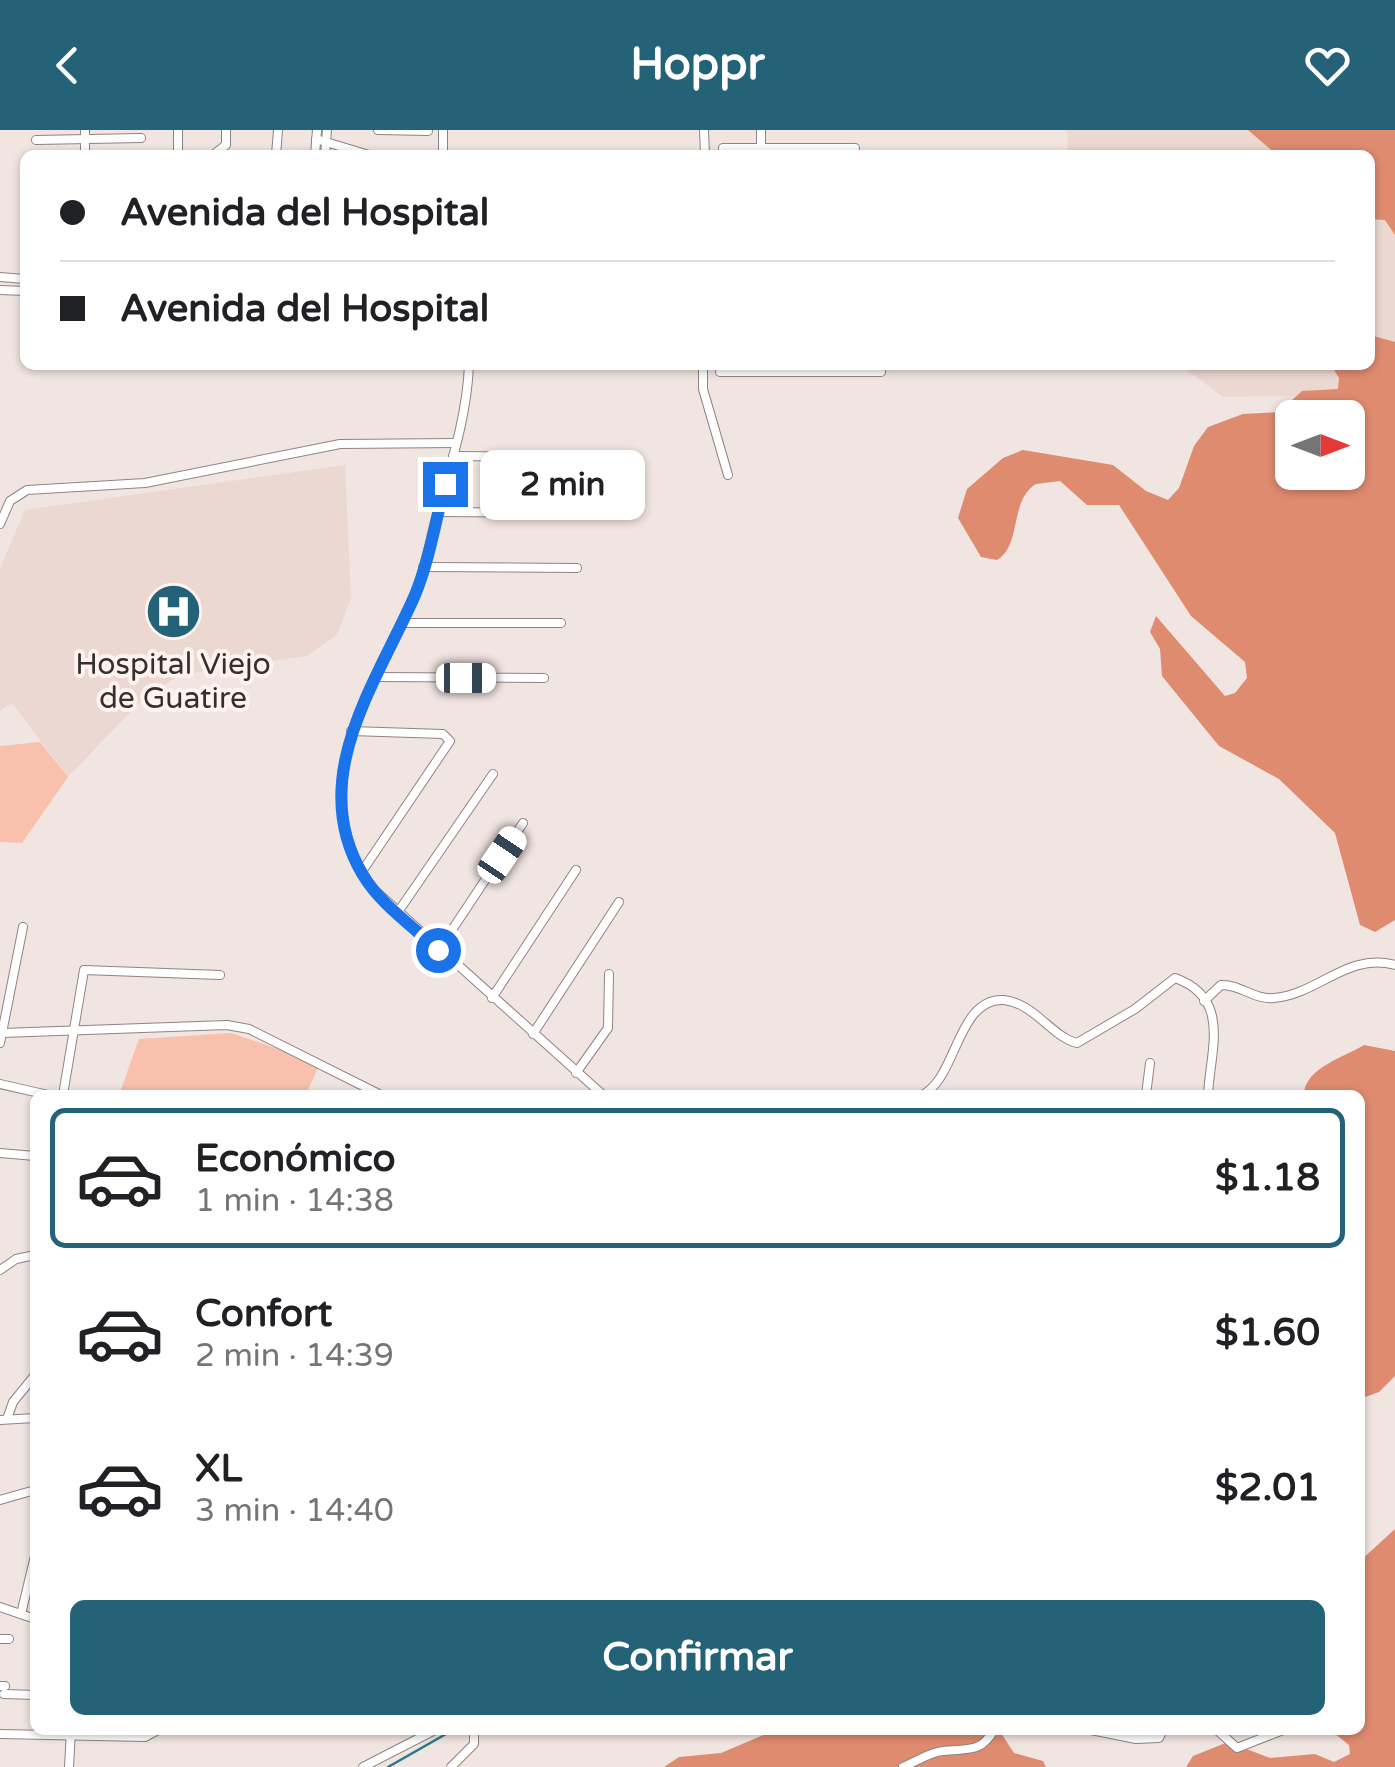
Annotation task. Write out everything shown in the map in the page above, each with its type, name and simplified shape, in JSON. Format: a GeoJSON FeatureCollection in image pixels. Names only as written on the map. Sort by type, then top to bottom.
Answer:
{"type":"FeatureCollection","features":[{"type":"Feature","properties":{"kind":"street"},"geometry":{"type":"LineString","coordinates":[[326,150],[327,130]]}},
{"type":"Feature","properties":{"kind":"street"},"geometry":{"type":"LineString","coordinates":[[378,130],[428,131]]}},
{"type":"Feature","properties":{"kind":"street"},"geometry":{"type":"LineString","coordinates":[[317,134],[327,142],[353,150]]}},
{"type":"Feature","properties":{"kind":"street"},"geometry":{"type":"LineString","coordinates":[[36,140],[85,135],[140,138]]}},
{"type":"Feature","properties":{"kind":"street"},"geometry":{"type":"LineString","coordinates":[[723,148],[748,150]]}},
{"type":"Feature","properties":{"kind":"street"},"geometry":{"type":"LineString","coordinates":[[792,150],[855,148]]}},
{"type":"Feature","properties":{"kind":"street"},"geometry":{"type":"LineString","coordinates":[[469,370],[468,401],[423,567],[402,623],[351,731],[342,761],[342,804],[349,848],[361,873],[398,912],[596,1090]]}},
{"type":"Feature","properties":{"kind":"street"},"geometry":{"type":"LineString","coordinates":[[703,370],[703,389],[728,475]]}},
{"type":"Feature","properties":{"kind":"street"},"geometry":{"type":"LineString","coordinates":[[720,372],[741,370]]}},
{"type":"Feature","properties":{"kind":"street"},"geometry":{"type":"LineString","coordinates":[[822,370],[881,372]]}},
{"type":"Feature","properties":{"kind":"street"},"geometry":{"type":"LineString","coordinates":[[0,524],[10,500],[27,490],[145,482],[340,444],[456,443]]}},
{"type":"Feature","properties":{"kind":"street"},"geometry":{"type":"LineString","coordinates":[[453,456],[602,457]]}},
{"type":"Feature","properties":{"kind":"street"},"geometry":{"type":"LineString","coordinates":[[438,512],[593,513]]}},
{"type":"Feature","properties":{"kind":"street"},"geometry":{"type":"LineString","coordinates":[[423,567],[576,568]]}},
{"type":"Feature","properties":{"kind":"street"},"geometry":{"type":"LineString","coordinates":[[402,623],[561,623]]}},
{"type":"Feature","properties":{"kind":"street"},"geometry":{"type":"LineString","coordinates":[[376,678],[544,678]]}},
{"type":"Feature","properties":{"kind":"street"},"geometry":{"type":"LineString","coordinates":[[351,731],[443,734],[450,741],[361,873]]}},
{"type":"Feature","properties":{"kind":"street"},"geometry":{"type":"LineString","coordinates":[[398,912],[493,774]]}},
{"type":"Feature","properties":{"kind":"street"},"geometry":{"type":"LineString","coordinates":[[438,950],[523,823]]}},
{"type":"Feature","properties":{"kind":"street"},"geometry":{"type":"LineString","coordinates":[[492,998],[576,870]]}},
{"type":"Feature","properties":{"kind":"street"},"geometry":{"type":"LineString","coordinates":[[533,1034],[619,902]]}},
{"type":"Feature","properties":{"kind":"street"},"geometry":{"type":"LineString","coordinates":[[23,927],[1,1038],[227,1025],[250,1030],[371,1090]]}},
{"type":"Feature","properties":{"kind":"street"},"geometry":{"type":"LineString","coordinates":[[1204,1001],[1225,984],[1273,998],[1352,965],[1376,962],[1395,966]]}},
{"type":"Feature","properties":{"kind":"street"},"geometry":{"type":"LineString","coordinates":[[64,1090],[82,975],[90,966],[220,975]]}},
{"type":"Feature","properties":{"kind":"street"},"geometry":{"type":"LineString","coordinates":[[576,1073],[608,1028],[609,974]]}},
{"type":"Feature","properties":{"kind":"street"},"geometry":{"type":"LineString","coordinates":[[933,1090],[972,1017],[987,1004],[1005,1000],[1043,1018],[1077,1043],[1135,1009],[1174,978],[1204,1001],[1216,1033],[1209,1090]]}},
{"type":"Feature","properties":{"kind":"street"},"geometry":{"type":"LineString","coordinates":[[1147,1090],[1150,1063]]}},
{"type":"Feature","properties":{"kind":"street"},"geometry":{"type":"LineString","coordinates":[[0,1084],[30,1091]]}},
{"type":"Feature","properties":{"kind":"street"},"geometry":{"type":"LineString","coordinates":[[0,1153],[30,1156]]}},
{"type":"Feature","properties":{"kind":"street"},"geometry":{"type":"LineString","coordinates":[[0,1270],[16,1259],[30,1256]]}},
{"type":"Feature","properties":{"kind":"street"},"geometry":{"type":"LineString","coordinates":[[3,1420],[30,1381]]}},
{"type":"Feature","properties":{"kind":"street"},"geometry":{"type":"LineString","coordinates":[[3,1420],[30,1418]]}},
{"type":"Feature","properties":{"kind":"street"},"geometry":{"type":"LineString","coordinates":[[0,1500],[30,1491]]}},
{"type":"Feature","properties":{"kind":"street"},"geometry":{"type":"LineString","coordinates":[[21,1614],[30,1577]]}},
{"type":"Feature","properties":{"kind":"street"},"geometry":{"type":"LineString","coordinates":[[0,1607],[30,1617]]}},
{"type":"Feature","properties":{"kind":"street"},"geometry":{"type":"LineString","coordinates":[[3,1689],[30,1694]]}},
{"type":"Feature","properties":{"kind":"street"},"geometry":{"type":"LineString","coordinates":[[0,1734],[30,1734]]}},
{"type":"Feature","properties":{"kind":"street"},"geometry":{"type":"LineString","coordinates":[[69,1767],[70,1735]]}},
{"type":"Feature","properties":{"kind":"street"},"geometry":{"type":"LineString","coordinates":[[95,1735],[149,1735]]}},
{"type":"Feature","properties":{"kind":"street"},"geometry":{"type":"LineString","coordinates":[[363,1767],[425,1735]]}},
{"type":"Feature","properties":{"kind":"street"},"geometry":{"type":"LineString","coordinates":[[451,1767],[474,1744],[474,1735]]}},
{"type":"Feature","properties":{"kind":"street"},"geometry":{"type":"LineString","coordinates":[[903,1767],[941,1750],[965,1752],[982,1747],[990,1735]]}},
{"type":"Feature","properties":{"kind":"street"},"geometry":{"type":"LineString","coordinates":[[1116,1735],[1136,1739],[1161,1735]]}},
{"type":"Feature","properties":{"kind":"street"},"geometry":{"type":"LineString","coordinates":[[1223,1735],[1237,1748],[1270,1735]]}},
{"type":"Feature","properties":{"kind":"shaded area"},"geometry":{"type":"Polygon","coordinates":[[[1067,130],[1395,130],[1395,394],[1223,397],[1187,370],[1375,370],[1375,150],[1068,150],[1067,130]]]}},
{"type":"Feature","properties":{"kind":"shaded area"},"geometry":{"type":"Polygon","coordinates":[[[1248,130],[1395,130],[1395,235],[1385,220],[1375,219],[1375,150],[1271,150],[1248,130]]]}},
{"type":"Feature","properties":{"kind":"shaded area"},"geometry":{"type":"Polygon","coordinates":[[[1375,336],[1395,342],[1395,920],[1375,932],[1360,925],[1335,833],[1279,779],[1219,746],[1162,676],[1160,649],[1150,632],[1156,616],[1225,696],[1235,693],[1247,678],[1245,662],[1191,616],[1119,505],[1087,505],[1060,481],[1036,484],[1022,501],[1010,544],[997,560],[981,557],[958,518],[967,489],[1003,458],[1023,450],[1113,465],[1146,491],[1168,500],[1179,488],[1194,446],[1208,427],[1243,414],[1275,412],[1275,490],[1365,490],[1365,400],[1292,400],[1302,391],[1338,389],[1339,378],[1334,370],[1375,370],[1375,336]]]}},
{"type":"Feature","properties":{"kind":"shaded area","name":"Hospital Viejo de Guatire"},"geometry":{"type":"Polygon","coordinates":[[[345,465],[351,598],[337,635],[307,656],[179,675],[137,705],[68,777],[12,703],[0,711],[0,568],[25,510],[345,465]]]}},
{"type":"Feature","properties":{"kind":"shaded area"},"geometry":{"type":"Polygon","coordinates":[[[40,742],[68,777],[22,843],[0,842],[0,746],[40,742]]]}},
{"type":"Feature","properties":{"kind":"shaded area"},"geometry":{"type":"Polygon","coordinates":[[[231,1033],[320,1063],[308,1090],[121,1090],[139,1039],[231,1033]]]}},
{"type":"Feature","properties":{"kind":"shaded area"},"geometry":{"type":"Polygon","coordinates":[[[1364,1045],[1395,1051],[1395,1376],[1379,1392],[1365,1397],[1365,1090],[1305,1090],[1311,1077],[1364,1045]]]}},
{"type":"Feature","properties":{"kind":"shaded area"},"geometry":{"type":"Polygon","coordinates":[[[1395,1529],[1395,1767],[1186,1767],[1193,1756],[1228,1742],[1270,1758],[1315,1754],[1334,1762],[1350,1754],[1349,1745],[1336,1735],[1365,1735],[1365,1556],[1395,1529]]]}},
{"type":"Feature","properties":{"kind":"shaded area"},"geometry":{"type":"Polygon","coordinates":[[[763,1735],[1002,1735],[1014,1753],[1043,1761],[1046,1767],[664,1767],[679,1757],[721,1753],[763,1735]]]}},
{"type":"Feature","properties":{"kind":"waterway"},"geometry":{"type":"LineString","coordinates":[[388,1767],[444,1735]]}},
{"type":"Feature","properties":{"kind":"place","name":"Hospital Viejo de Guatire"},"geometry":{"type":"Point","coordinates":[173,611]}},
{"type":"Feature","properties":{"kind":"route"},"geometry":{"type":"LineString","coordinates":[[438,950],[361,873],[349,848],[342,804],[342,761],[351,731],[416,591],[445,484]]}}]}
